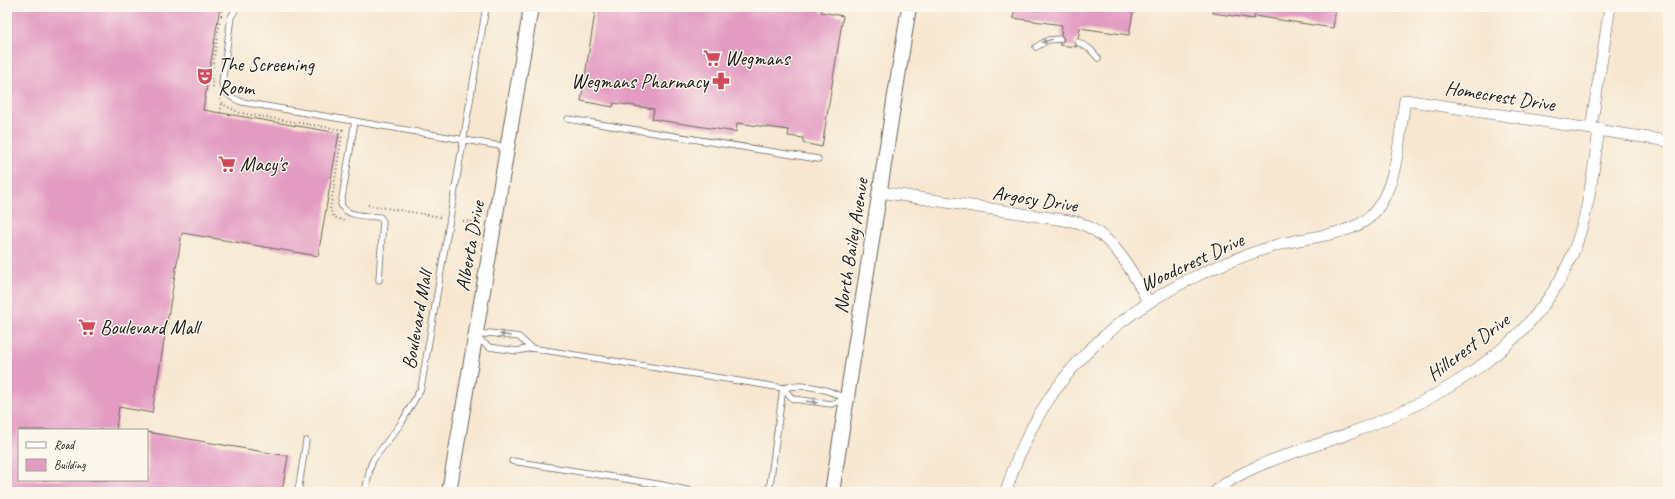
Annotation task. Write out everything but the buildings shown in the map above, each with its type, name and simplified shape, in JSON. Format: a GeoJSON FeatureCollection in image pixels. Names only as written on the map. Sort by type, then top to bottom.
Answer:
{"type":"FeatureCollection","features":[{"type":"Feature","properties":{"kind":"street","name":"Alberta Drive"},"geometry":{"type":"LineString","coordinates":[[449,492],[531,7]]}},
{"type":"Feature","properties":{"kind":"street","name":"North Bailey Avenue"},"geometry":{"type":"LineString","coordinates":[[832,492],[909,7]]}},
{"type":"Feature","properties":{"kind":"street","name":"Hillcrest Drive"},"geometry":{"type":"LineString","coordinates":[[1215,492],[1234,478],[1254,468],[1391,417],[1433,396],[1463,378],[1497,352],[1525,327],[1543,305],[1569,262],[1578,240],[1590,192],[1595,129],[1610,7]]}},
{"type":"Feature","properties":{"kind":"street","name":"Homecrest Drive"},"geometry":{"type":"LineString","coordinates":[[1392,178],[1405,100],[1668,140]]}},
{"type":"Feature","properties":{"kind":"street","name":"Woodcrest Drive"},"geometry":{"type":"LineString","coordinates":[[1006,492],[1023,444],[1038,414],[1057,387],[1094,344],[1120,322],[1148,302],[1194,277],[1226,263],[1292,241],[1340,231],[1356,226],[1371,216],[1380,206],[1392,178]]}},
{"type":"Feature","properties":{"kind":"street","name":"Argosy Drive"},"geometry":{"type":"LineString","coordinates":[[880,192],[1077,222],[1090,227],[1111,244],[1125,262],[1148,302]]}},
{"type":"Feature","properties":{"kind":"lane"},"geometry":{"type":"LineString","coordinates":[[237,7],[231,17],[222,83],[225,92],[233,98],[242,102],[507,148]]}},
{"type":"Feature","properties":{"kind":"lane","name":"Boulevard Mall"},"geometry":{"type":"LineString","coordinates":[[366,492],[370,468],[373,460],[402,422],[421,388],[486,7]]}},
{"type":"Feature","properties":{"kind":"lane"},"geometry":{"type":"LineString","coordinates":[[1036,47],[1048,40],[1060,39]]}},
{"type":"Feature","properties":{"kind":"lane"},"geometry":{"type":"LineString","coordinates":[[1078,42],[1090,49],[1098,58]]}},
{"type":"Feature","properties":{"kind":"lane"},"geometry":{"type":"LineString","coordinates":[[568,119],[818,159]]}},
{"type":"Feature","properties":{"kind":"lane"},"geometry":{"type":"LineString","coordinates":[[355,121],[341,204],[342,208],[348,212],[380,217],[383,221],[379,280]]}},
{"type":"Feature","properties":{"kind":"lane"},"geometry":{"type":"LineString","coordinates":[[476,337],[490,333],[519,337],[531,348]]}},
{"type":"Feature","properties":{"kind":"lane"},"geometry":{"type":"LineString","coordinates":[[476,337],[489,347],[517,351],[531,348],[783,388],[795,385],[833,391],[846,399]]}},
{"type":"Feature","properties":{"kind":"lane"},"geometry":{"type":"LineString","coordinates":[[783,388],[794,399],[831,404],[846,399]]}},
{"type":"Feature","properties":{"kind":"lane"},"geometry":{"type":"LineString","coordinates":[[769,492],[783,388]]}},
{"type":"Feature","properties":{"kind":"lane"},"geometry":{"type":"LineString","coordinates":[[298,492],[306,441]]}},
{"type":"Feature","properties":{"kind":"lane"},"geometry":{"type":"LineString","coordinates":[[512,460],[658,484],[696,492]]}},
{"type":"Feature","properties":{"kind":"path"},"geometry":{"type":"LineString","coordinates":[[215,92],[211,82],[223,7]]}},
{"type":"Feature","properties":{"kind":"path"},"geometry":{"type":"LineString","coordinates":[[218,96],[240,113],[343,130]]}},
{"type":"Feature","properties":{"kind":"path"},"geometry":{"type":"LineString","coordinates":[[220,113],[223,101]]}},
{"type":"Feature","properties":{"kind":"path"},"geometry":{"type":"LineString","coordinates":[[328,194],[332,195]]}},
{"type":"Feature","properties":{"kind":"path"},"geometry":{"type":"LineString","coordinates":[[368,205],[442,217]]}},
{"type":"Feature","properties":{"kind":"path"},"geometry":{"type":"LineString","coordinates":[[463,221],[476,222]]}},
{"type":"Feature","properties":{"kind":"place","name":"Wegmans"},"geometry":{"type":"Point","coordinates":[712,58]}},
{"type":"Feature","properties":{"kind":"place","name":"The Screening Room"},"geometry":{"type":"Point","coordinates":[205,76]}},
{"type":"Feature","properties":{"kind":"place","name":"Wegmans Pharmacy"},"geometry":{"type":"Point","coordinates":[721,81]}},
{"type":"Feature","properties":{"kind":"place","name":"Macy's"},"geometry":{"type":"Point","coordinates":[227,164]}},
{"type":"Feature","properties":{"kind":"place","name":"Boulevard Mall"},"geometry":{"type":"Point","coordinates":[87,327]}}]}
